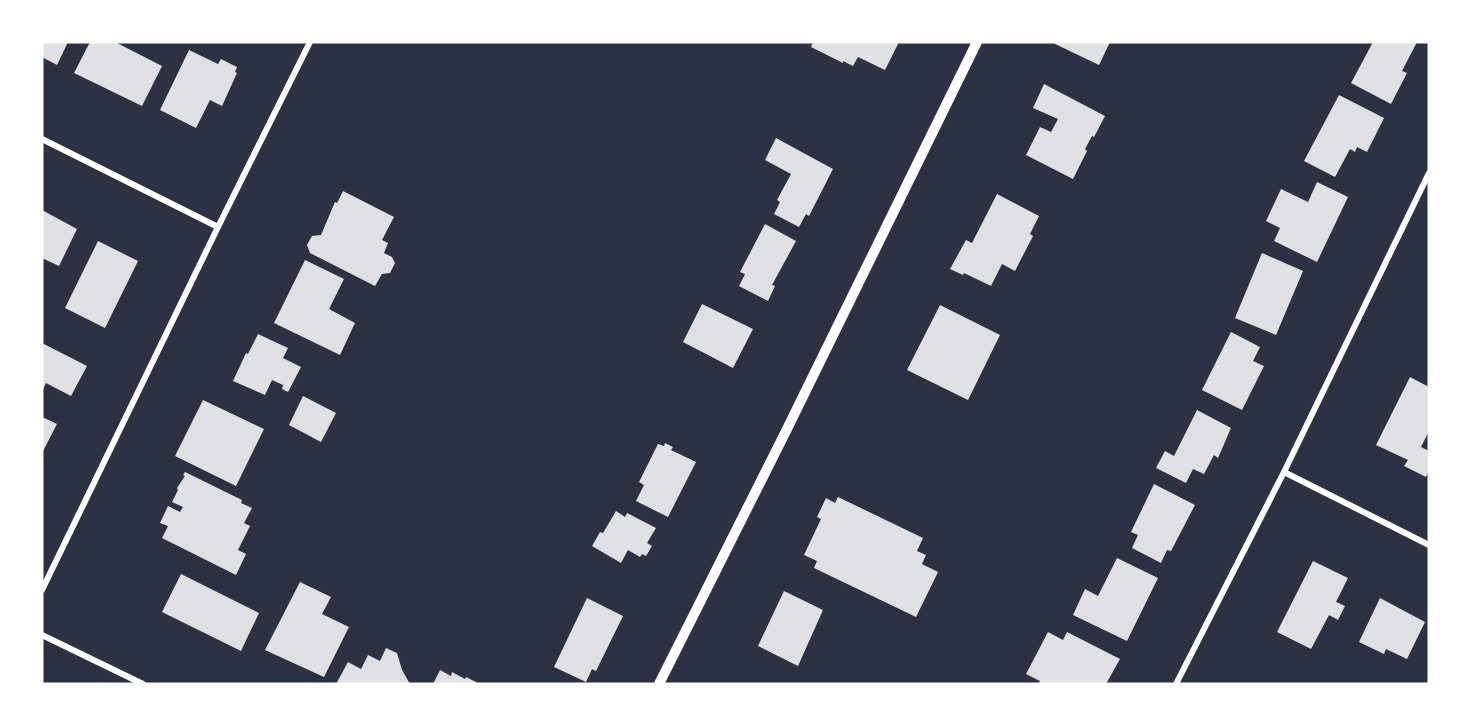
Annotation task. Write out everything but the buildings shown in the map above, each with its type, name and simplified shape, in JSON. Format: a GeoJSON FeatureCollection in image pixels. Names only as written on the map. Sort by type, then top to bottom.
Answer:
{"type":"FeatureCollection","features":[{"type":"Feature","properties":{"kind":"street"},"geometry":{"type":"LineString","coordinates":[[42,590],[310,42]]}},
{"type":"Feature","properties":{"kind":"street"},"geometry":{"type":"LineString","coordinates":[[658,684],[787,429],[977,42]]}},
{"type":"Feature","properties":{"kind":"street"},"geometry":{"type":"LineString","coordinates":[[42,140],[218,227]]}},
{"type":"Feature","properties":{"kind":"street"},"geometry":{"type":"LineString","coordinates":[[1176,684],[1284,472],[1429,173]]}},
{"type":"Feature","properties":{"kind":"street"},"geometry":{"type":"LineString","coordinates":[[1284,472],[1429,545]]}},
{"type":"Feature","properties":{"kind":"street"},"geometry":{"type":"LineString","coordinates":[[42,635],[142,684]]}}]}
